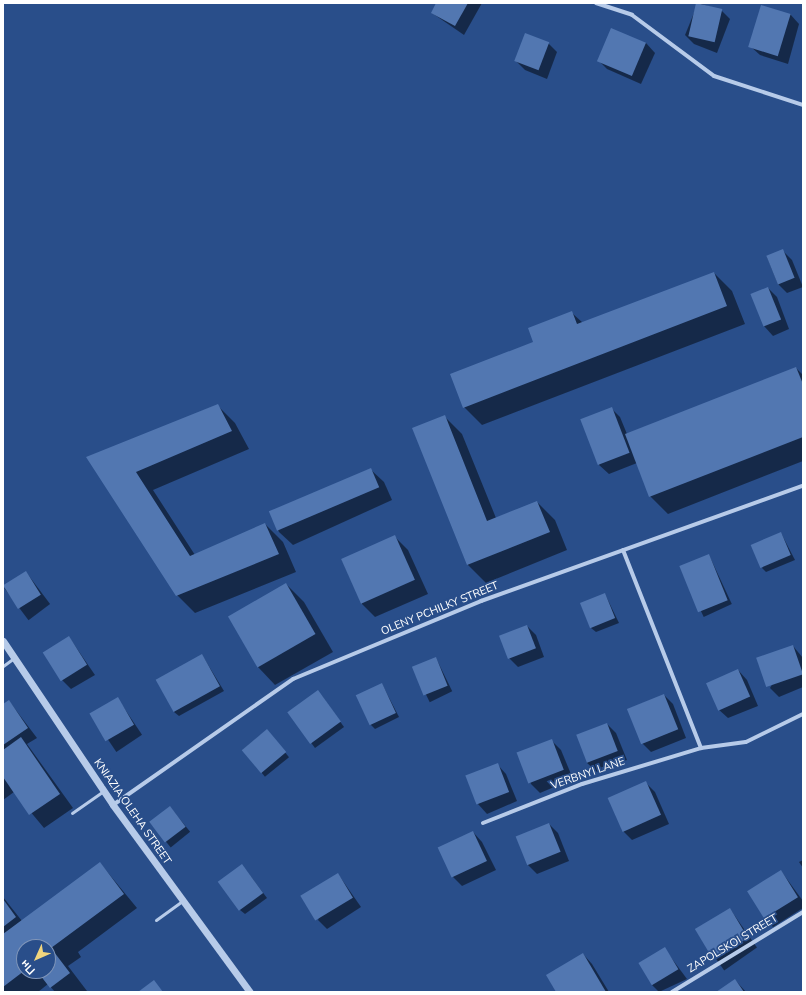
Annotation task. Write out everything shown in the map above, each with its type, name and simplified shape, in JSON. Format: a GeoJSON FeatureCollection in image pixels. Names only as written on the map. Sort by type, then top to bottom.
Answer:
{"type":"FeatureCollection","features":[{"type":"Feature","properties":{"kind":"street"},"geometry":{"type":"LineString","coordinates":[[596,3],[632,14],[714,76],[803,105]]}},
{"type":"Feature","properties":{"kind":"street","name":"OLENY PCHILKY STREET"},"geometry":{"type":"LineString","coordinates":[[113,805],[293,679],[481,601],[803,486]]}},
{"type":"Feature","properties":{"kind":"street"},"geometry":{"type":"LineString","coordinates":[[623,550],[701,748]]}},
{"type":"Feature","properties":{"kind":"street","name":"KNIAZIA OLEHA STREET"},"geometry":{"type":"LineString","coordinates":[[3,641],[103,791],[250,992]]}},
{"type":"Feature","properties":{"kind":"street","name":"VERBNYI LANE"},"geometry":{"type":"LineString","coordinates":[[483,823],[582,784],[701,748],[746,742],[803,714]]}},
{"type":"Feature","properties":{"kind":"street","name":"ZAPOLSKOI STREET"},"geometry":{"type":"LineString","coordinates":[[672,992],[803,912]]}},
{"type":"Feature","properties":{"kind":"lane"},"geometry":{"type":"LineString","coordinates":[[3,666],[14,658]]}},
{"type":"Feature","properties":{"kind":"lane"},"geometry":{"type":"LineString","coordinates":[[72,813],[103,791]]}},
{"type":"Feature","properties":{"kind":"lane"},"geometry":{"type":"LineString","coordinates":[[156,920],[182,901]]}},
{"type":"Feature","properties":{"kind":"building"},"geometry":{"type":"Polygon","coordinates":[[[436,3],[468,3],[455,26],[431,13],[436,3]]]}},
{"type":"Feature","properties":{"kind":"building"},"geometry":{"type":"Polygon","coordinates":[[[696,3],[722,9],[715,42],[688,36],[696,3]]]}},
{"type":"Feature","properties":{"kind":"building"},"geometry":{"type":"Polygon","coordinates":[[[761,5],[791,14],[778,56],[748,47],[761,5]]]}},
{"type":"Feature","properties":{"kind":"building"},"geometry":{"type":"Polygon","coordinates":[[[611,28],[646,43],[632,76],[597,61],[611,28]]]}},
{"type":"Feature","properties":{"kind":"building"},"geometry":{"type":"Polygon","coordinates":[[[525,33],[549,42],[539,70],[514,61],[525,33]]]}},
{"type":"Feature","properties":{"kind":"building"},"geometry":{"type":"Polygon","coordinates":[[[783,249],[795,278],[778,284],[766,256],[783,249]]]}},
{"type":"Feature","properties":{"kind":"building"},"geometry":{"type":"Polygon","coordinates":[[[714,272],[727,306],[463,408],[450,374],[533,342],[528,328],[572,311],[577,324],[714,272]]]}},
{"type":"Feature","properties":{"kind":"building"},"geometry":{"type":"Polygon","coordinates":[[[768,287],[781,319],[763,327],[750,294],[768,287]]]}},
{"type":"Feature","properties":{"kind":"building"},"geometry":{"type":"Polygon","coordinates":[[[796,367],[803,384],[803,437],[649,497],[625,434],[796,367]]]}},
{"type":"Feature","properties":{"kind":"building"},"geometry":{"type":"Polygon","coordinates":[[[218,404],[232,431],[136,472],[190,556],[265,523],[279,554],[176,596],[86,457],[218,404]]]}},
{"type":"Feature","properties":{"kind":"building"},"geometry":{"type":"Polygon","coordinates":[[[612,407],[630,453],[598,465],[580,419],[612,407]]]}},
{"type":"Feature","properties":{"kind":"building"},"geometry":{"type":"Polygon","coordinates":[[[445,415],[487,521],[537,501],[550,532],[467,565],[412,428],[445,415]]]}},
{"type":"Feature","properties":{"kind":"building"},"geometry":{"type":"Polygon","coordinates":[[[371,468],[379,487],[277,531],[269,511],[371,468]]]}},
{"type":"Feature","properties":{"kind":"building"},"geometry":{"type":"Polygon","coordinates":[[[781,532],[791,555],[760,568],[751,545],[781,532]]]}},
{"type":"Feature","properties":{"kind":"building"},"geometry":{"type":"Polygon","coordinates":[[[395,535],[415,580],[361,604],[341,559],[395,535]]]}},
{"type":"Feature","properties":{"kind":"building"},"geometry":{"type":"Polygon","coordinates":[[[709,554],[728,600],[698,612],[679,566],[709,554]]]}},
{"type":"Feature","properties":{"kind":"building"},"geometry":{"type":"Polygon","coordinates":[[[26,571],[41,595],[18,609],[3,585],[26,571]]]}},
{"type":"Feature","properties":{"kind":"building"},"geometry":{"type":"Polygon","coordinates":[[[286,583],[316,634],[257,668],[228,616],[286,583]]]}},
{"type":"Feature","properties":{"kind":"building"},"geometry":{"type":"Polygon","coordinates":[[[605,593],[615,618],[590,628],[580,603],[605,593]]]}},
{"type":"Feature","properties":{"kind":"building"},"geometry":{"type":"Polygon","coordinates":[[[527,625],[536,648],[508,659],[499,636],[527,625]]]}},
{"type":"Feature","properties":{"kind":"building"},"geometry":{"type":"Polygon","coordinates":[[[69,636],[87,665],[61,681],[43,652],[69,636]]]}},
{"type":"Feature","properties":{"kind":"building"},"geometry":{"type":"Polygon","coordinates":[[[793,645],[803,674],[766,687],[756,658],[793,645]]]}},
{"type":"Feature","properties":{"kind":"building"},"geometry":{"type":"Polygon","coordinates":[[[202,654],[220,686],[174,712],[156,680],[202,654]]]}},
{"type":"Feature","properties":{"kind":"building"},"geometry":{"type":"Polygon","coordinates":[[[436,657],[448,686],[424,695],[412,667],[436,657]]]}},
{"type":"Feature","properties":{"kind":"building"},"geometry":{"type":"Polygon","coordinates":[[[738,669],[750,696],[718,711],[706,683],[738,669]]]}},
{"type":"Feature","properties":{"kind":"building"},"geometry":{"type":"Polygon","coordinates":[[[382,683],[396,713],[370,725],[356,695],[382,683]]]}},
{"type":"Feature","properties":{"kind":"building"},"geometry":{"type":"Polygon","coordinates":[[[318,690],[341,722],[310,744],[287,712],[318,690]]]}},
{"type":"Feature","properties":{"kind":"building"},"geometry":{"type":"Polygon","coordinates":[[[664,694],[678,729],[641,744],[627,709],[664,694]]]}},
{"type":"Feature","properties":{"kind":"building"},"geometry":{"type":"Polygon","coordinates":[[[118,697],[134,725],[105,741],[89,714],[118,697]]]}},
{"type":"Feature","properties":{"kind":"building"},"geometry":{"type":"Polygon","coordinates":[[[9,700],[28,728],[3,745],[3,704],[9,700]]]}},
{"type":"Feature","properties":{"kind":"building"},"geometry":{"type":"Polygon","coordinates":[[[607,723],[618,751],[587,763],[576,735],[607,723]]]}},
{"type":"Feature","properties":{"kind":"building"},"geometry":{"type":"Polygon","coordinates":[[[267,729],[286,752],[261,773],[242,750],[267,729]]]}},
{"type":"Feature","properties":{"kind":"building"},"geometry":{"type":"Polygon","coordinates":[[[21,737],[60,794],[29,815],[3,777],[3,750],[21,737]]]}},
{"type":"Feature","properties":{"kind":"building"},"geometry":{"type":"Polygon","coordinates":[[[552,739],[564,770],[528,783],[517,753],[552,739]]]}},
{"type":"Feature","properties":{"kind":"building"},"geometry":{"type":"Polygon","coordinates":[[[498,763],[509,792],[476,804],[465,776],[498,763]]]}},
{"type":"Feature","properties":{"kind":"building"},"geometry":{"type":"Polygon","coordinates":[[[646,781],[661,815],[623,832],[608,798],[646,781]]]}},
{"type":"Feature","properties":{"kind":"building"},"geometry":{"type":"Polygon","coordinates":[[[170,806],[186,827],[165,842],[149,822],[170,806]]]}},
{"type":"Feature","properties":{"kind":"building"},"geometry":{"type":"Polygon","coordinates":[[[549,823],[561,852],[527,865],[516,836],[549,823]]]}},
{"type":"Feature","properties":{"kind":"building"},"geometry":{"type":"Polygon","coordinates":[[[473,831],[487,861],[452,877],[438,847],[473,831]]]}},
{"type":"Feature","properties":{"kind":"building"},"geometry":{"type":"Polygon","coordinates":[[[100,862],[124,894],[56,944],[56,939],[16,939],[16,977],[3,987],[3,934],[100,862]]]}},
{"type":"Feature","properties":{"kind":"building"},"geometry":{"type":"Polygon","coordinates":[[[242,864],[263,893],[239,911],[218,882],[242,864]]]}},
{"type":"Feature","properties":{"kind":"building"},"geometry":{"type":"Polygon","coordinates":[[[781,870],[798,897],[764,918],[747,891],[781,870]]]}},
{"type":"Feature","properties":{"kind":"building"},"geometry":{"type":"Polygon","coordinates":[[[338,873],[353,898],[315,921],[300,896],[338,873]]]}},
{"type":"Feature","properties":{"kind":"building"},"geometry":{"type":"Polygon","coordinates":[[[3,899],[16,917],[3,927],[3,899]]]}},
{"type":"Feature","properties":{"kind":"building"},"geometry":{"type":"Polygon","coordinates":[[[730,908],[748,938],[713,959],[695,929],[730,908]]]}},
{"type":"Feature","properties":{"kind":"building"},"geometry":{"type":"Polygon","coordinates":[[[665,947],[678,969],[652,985],[638,963],[665,947]]]}},
{"type":"Feature","properties":{"kind":"building"},"geometry":{"type":"Polygon","coordinates":[[[583,953],[606,992],[556,992],[546,975],[583,953]]]}},
{"type":"Feature","properties":{"kind":"building"},"geometry":{"type":"Polygon","coordinates":[[[56,955],[70,973],[50,988],[43,979],[56,979],[56,955]]]}},
{"type":"Feature","properties":{"kind":"building"},"geometry":{"type":"Polygon","coordinates":[[[735,979],[744,992],[716,992],[735,979]]]}},
{"type":"Feature","properties":{"kind":"building"},"geometry":{"type":"Polygon","coordinates":[[[154,980],[163,992],[138,992],[154,980]]]}}]}
